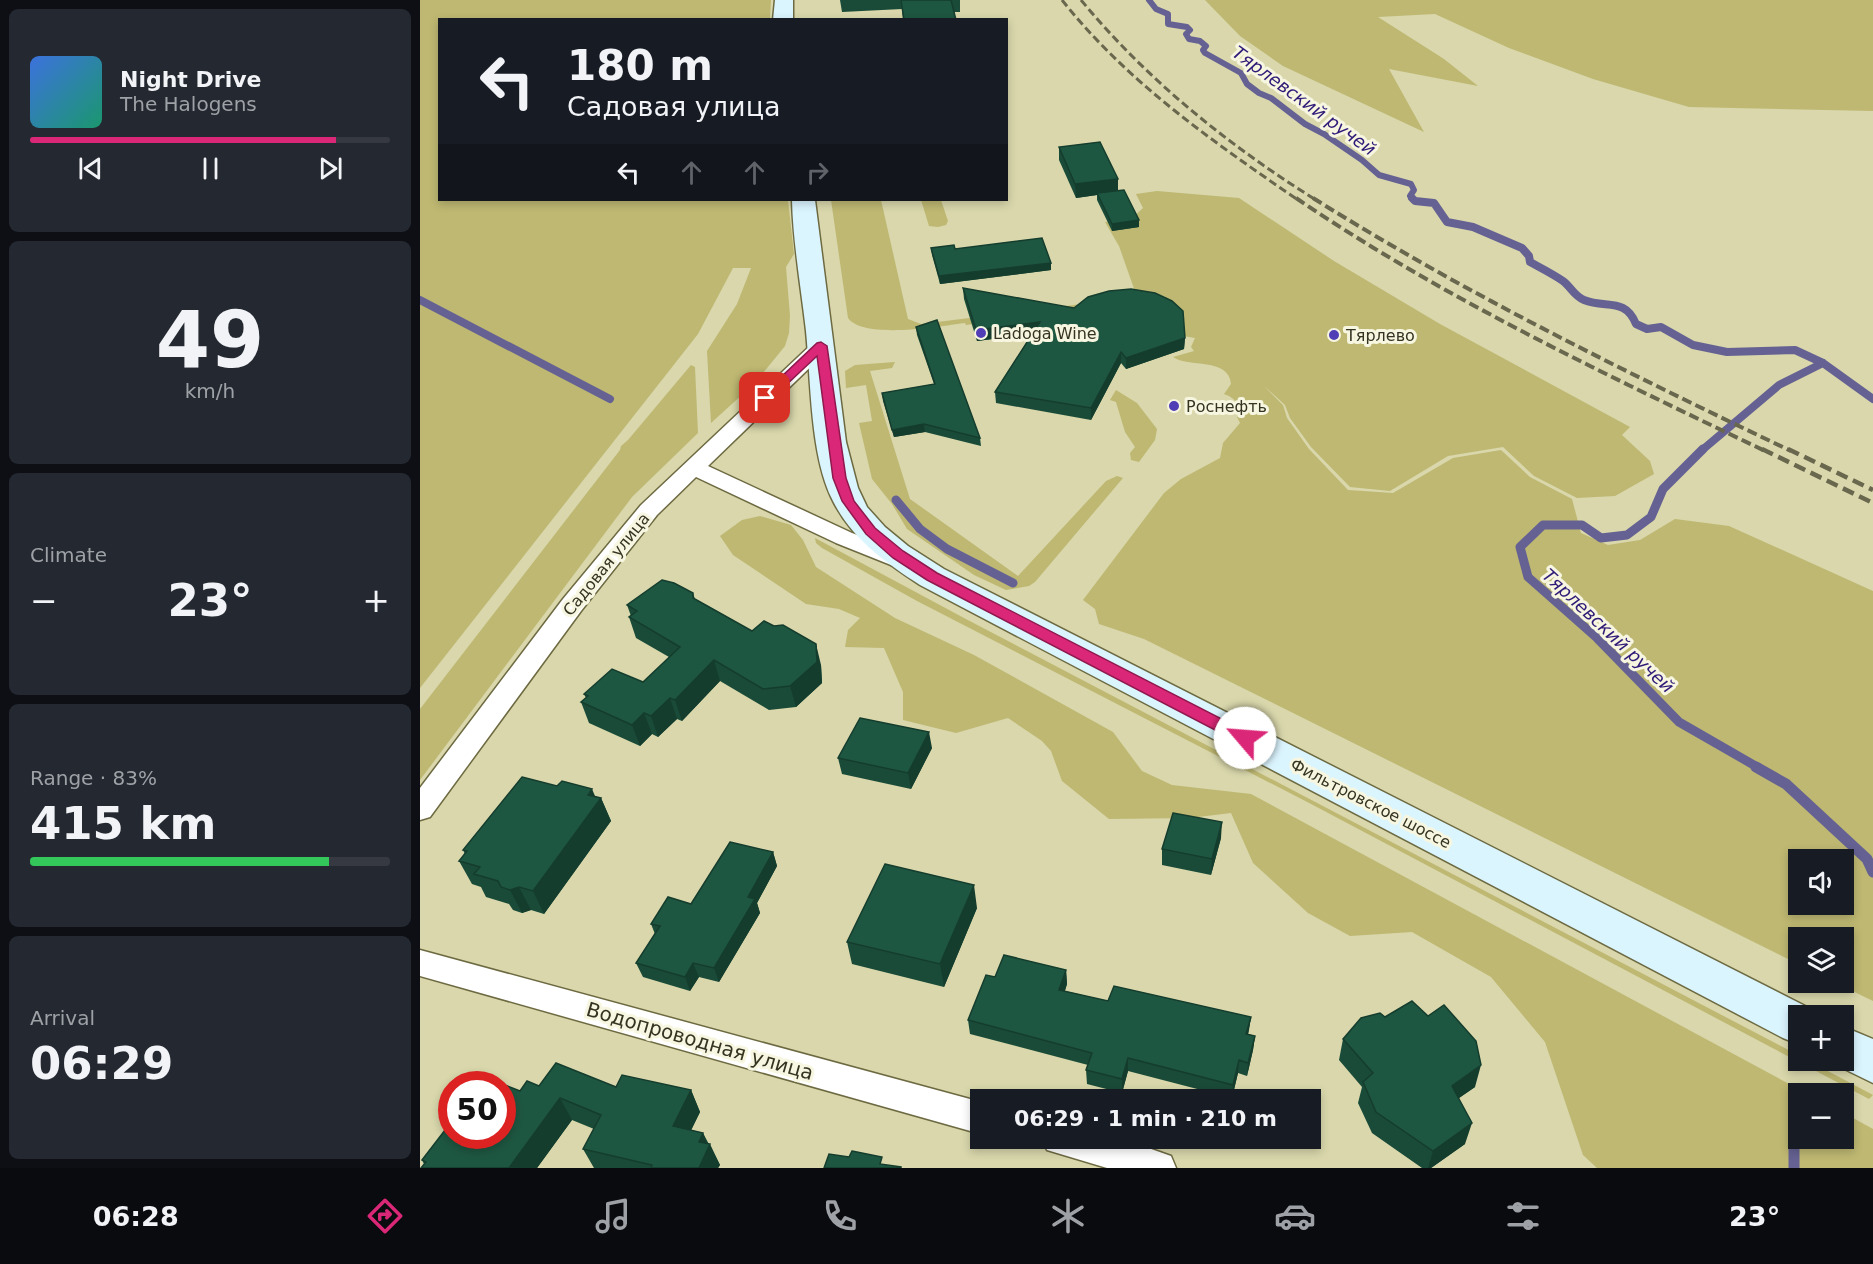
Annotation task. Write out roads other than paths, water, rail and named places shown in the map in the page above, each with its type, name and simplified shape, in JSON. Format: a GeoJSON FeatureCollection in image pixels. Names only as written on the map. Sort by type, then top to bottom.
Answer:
{"type":"FeatureCollection","features":[{"type":"Feature","properties":{"kind":"main road"},"geometry":{"type":"LineString","coordinates":[[783,18],[784,0]]}},
{"type":"Feature","properties":{"kind":"main road","name":"Фильтровское шоссе"},"geometry":{"type":"LineString","coordinates":[[804,201],[839,478],[848,501],[870,531],[909,562],[1032,629],[1788,1019]]}},
{"type":"Feature","properties":{"kind":"main road"},"geometry":{"type":"LineString","coordinates":[[1854,1052],[1873,1062]]}},
{"type":"Feature","properties":{"kind":"street","name":"Садовая улица"},"geometry":{"type":"LineString","coordinates":[[420,809],[572,605],[650,510],[821,346]]}},
{"type":"Feature","properties":{"kind":"street"},"geometry":{"type":"LineString","coordinates":[[693,467],[844,538],[909,562]]}},
{"type":"Feature","properties":{"kind":"street","name":"Водопроводная улица"},"geometry":{"type":"LineString","coordinates":[[420,963],[970,1115]]}},
{"type":"Feature","properties":{"kind":"street"},"geometry":{"type":"LineString","coordinates":[[1098,1149],[1154,1165]]}},
{"type":"Feature","properties":{"kind":"waterway","name":"Тярлевский ручей"},"geometry":{"type":"LineString","coordinates":[[1149,0],[1156,9],[1168,14],[1168,24],[1187,27],[1190,30],[1186,34],[1189,39],[1200,41],[1206,46],[1203,50],[1205,53],[1241,73],[1247,84],[1259,93],[1271,98],[1305,124],[1324,134],[1362,160],[1379,175],[1411,184],[1414,190],[1410,196],[1415,201],[1434,203],[1447,222],[1473,227],[1522,248],[1529,256],[1530,262],[1563,281],[1581,298],[1592,303],[1621,307],[1632,316],[1636,324],[1647,329],[1661,327],[1693,345],[1727,352],[1795,350],[1823,363]]}},
{"type":"Feature","properties":{"kind":"waterway"},"geometry":{"type":"LineString","coordinates":[[420,300],[610,399]]}},
{"type":"Feature","properties":{"kind":"waterway","name":"Тярлевский ручей"},"geometry":{"type":"LineString","coordinates":[[1701,451],[1779,385],[1823,363]]}},
{"type":"Feature","properties":{"kind":"waterway"},"geometry":{"type":"LineString","coordinates":[[1823,363],[1873,399]]}},
{"type":"Feature","properties":{"kind":"waterway","name":"Тярлевский ручей"},"geometry":{"type":"LineString","coordinates":[[1701,451],[1663,489],[1651,517],[1627,535],[1601,538],[1582,525],[1543,525],[1520,547],[1528,577],[1597,638],[1679,722],[1759,768]]}},
{"type":"Feature","properties":{"kind":"waterway"},"geometry":{"type":"LineString","coordinates":[[896,500],[920,529],[947,549],[1013,583]]}},
{"type":"Feature","properties":{"kind":"waterway","name":"Тярлевский ручей"},"geometry":{"type":"LineString","coordinates":[[1756,767],[1786,784],[1867,859],[1873,872]]}},
{"type":"Feature","properties":{"kind":"waterway","name":"Тярлевский ручей"},"geometry":{"type":"LineString","coordinates":[[1794,1149],[1794,1168]]}},
{"type":"Feature","properties":{"kind":"railway"},"geometry":{"type":"LineString","coordinates":[[1062,0],[1114,58],[1172,109],[1298,200]]}},
{"type":"Feature","properties":{"kind":"railway"},"geometry":{"type":"LineString","coordinates":[[1081,0],[1133,57],[1190,109],[1251,157],[1316,200]]}},
{"type":"Feature","properties":{"kind":"railway"},"geometry":{"type":"LineString","coordinates":[[1296,198],[1409,269],[1467,302],[1765,451]]}},
{"type":"Feature","properties":{"kind":"railway"},"geometry":{"type":"LineString","coordinates":[[1313,198],[1488,300],[1608,362],[1791,451]]}},
{"type":"Feature","properties":{"kind":"railway"},"geometry":{"type":"LineString","coordinates":[[1762,449],[1873,503]]}},
{"type":"Feature","properties":{"kind":"railway"},"geometry":{"type":"LineString","coordinates":[[1788,449],[1873,490]]}},
{"type":"Feature","properties":{"kind":"place","name":"Ladoga Wine"},"geometry":{"type":"Point","coordinates":[981,333]}},
{"type":"Feature","properties":{"kind":"place","name":"Тярлево"},"geometry":{"type":"Point","coordinates":[1334,335]}},
{"type":"Feature","properties":{"kind":"place","name":"Роснефть"},"geometry":{"type":"Point","coordinates":[1174,406]}}]}
